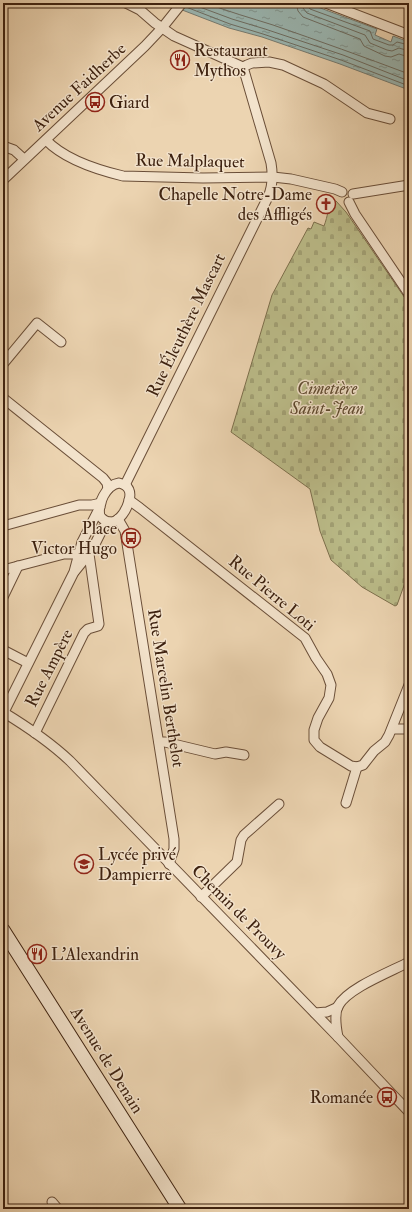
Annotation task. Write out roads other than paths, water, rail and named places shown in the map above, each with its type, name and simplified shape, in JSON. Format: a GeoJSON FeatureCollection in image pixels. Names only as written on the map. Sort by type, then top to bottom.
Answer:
{"type":"FeatureCollection","features":[{"type":"Feature","properties":{"kind":"main road","name":"Avenue de Denain"},"geometry":{"type":"LineString","coordinates":[[3,930],[180,1209]]}},
{"type":"Feature","properties":{"kind":"main road","name":"Avenue de Denain"},"geometry":{"type":"LineString","coordinates":[[3,941],[173,1209]]}},
{"type":"Feature","properties":{"kind":"street"},"geometry":{"type":"LineString","coordinates":[[126,3],[140,10],[162,28],[178,38],[242,68],[271,162],[273,177]]}},
{"type":"Feature","properties":{"kind":"street","name":"Avenue Faidherbe"},"geometry":{"type":"LineString","coordinates":[[3,180],[134,57],[162,28],[182,3]]}},
{"type":"Feature","properties":{"kind":"street"},"geometry":{"type":"LineString","coordinates":[[326,3],[409,35]]}},
{"type":"Feature","properties":{"kind":"street"},"geometry":{"type":"LineString","coordinates":[[242,68],[247,64],[252,63],[269,62],[283,65],[324,84],[367,113],[390,119]]}},
{"type":"Feature","properties":{"kind":"street","name":"Rue Malplaquet"},"geometry":{"type":"LineString","coordinates":[[46,140],[57,150],[92,167],[123,176],[203,178],[273,177],[291,179],[335,189],[342,192],[340,196],[345,202],[351,198]]}},
{"type":"Feature","properties":{"kind":"street"},"geometry":{"type":"LineString","coordinates":[[3,146],[14,150],[24,159]]}},
{"type":"Feature","properties":{"kind":"street","name":"Rue Éleuthère Mascart"},"geometry":{"type":"LineString","coordinates":[[125,485],[268,197],[273,177]]}},
{"type":"Feature","properties":{"kind":"street"},"geometry":{"type":"LineString","coordinates":[[409,185],[351,198],[355,214],[409,294]]}},
{"type":"Feature","properties":{"kind":"street"},"geometry":{"type":"LineString","coordinates":[[3,364],[37,323],[61,342]]}},
{"type":"Feature","properties":{"kind":"street"},"geometry":{"type":"LineString","coordinates":[[3,398],[103,478],[107,483],[108,489]]}},
{"type":"Feature","properties":{"kind":"street"},"geometry":{"type":"LineString","coordinates":[[3,712],[74,572],[89,554],[102,531],[125,509],[129,500],[130,492],[125,485],[116,483],[108,489],[82,542],[74,572]]}},
{"type":"Feature","properties":{"kind":"street","name":"Rue Pierre Loti"},"geometry":{"type":"LineString","coordinates":[[129,500],[304,638],[327,674],[330,685],[329,698],[318,718],[314,730],[314,740],[320,747],[348,764],[357,767]]}},
{"type":"Feature","properties":{"kind":"street"},"geometry":{"type":"LineString","coordinates":[[3,526],[79,505],[100,505]]}},
{"type":"Feature","properties":{"kind":"street"},"geometry":{"type":"LineString","coordinates":[[100,505],[100,516],[103,520],[114,521]]}},
{"type":"Feature","properties":{"kind":"street","name":"Rue Marcelin Berthelot"},"geometry":{"type":"LineString","coordinates":[[114,521],[125,531],[159,742],[174,839],[174,849],[169,864]]}},
{"type":"Feature","properties":{"kind":"street"},"geometry":{"type":"LineString","coordinates":[[3,570],[64,554],[89,554]]}},
{"type":"Feature","properties":{"kind":"street","name":"Rue Ampère"},"geometry":{"type":"LineString","coordinates":[[35,733],[84,633],[88,629],[100,624],[89,554]]}},
{"type":"Feature","properties":{"kind":"street"},"geometry":{"type":"LineString","coordinates":[[3,597],[18,566]]}},
{"type":"Feature","properties":{"kind":"street"},"geometry":{"type":"LineString","coordinates":[[3,650],[28,663]]}},
{"type":"Feature","properties":{"kind":"street"},"geometry":{"type":"LineString","coordinates":[[346,803],[357,767],[366,763],[374,751],[387,739],[409,685]]}},
{"type":"Feature","properties":{"kind":"street","name":"Chemin de Prouvy"},"geometry":{"type":"LineString","coordinates":[[3,712],[35,733],[70,761],[338,1036],[409,1112]]}},
{"type":"Feature","properties":{"kind":"street"},"geometry":{"type":"LineString","coordinates":[[392,729],[409,729]]}},
{"type":"Feature","properties":{"kind":"street"},"geometry":{"type":"LineString","coordinates":[[159,742],[166,742],[212,754],[226,752],[244,755]]}},
{"type":"Feature","properties":{"kind":"street"},"geometry":{"type":"LineString","coordinates":[[201,897],[237,862],[241,840],[244,835],[279,804]]}},
{"type":"Feature","properties":{"kind":"street"},"geometry":{"type":"LineString","coordinates":[[338,1036],[336,1024],[338,1007],[347,995],[409,962]]}},
{"type":"Feature","properties":{"kind":"street"},"geometry":{"type":"LineString","coordinates":[[315,1013],[328,1012],[338,1007]]}},
{"type":"Feature","properties":{"kind":"water"},"geometry":{"type":"Polygon","coordinates":[[[164,3],[307,3],[377,29],[375,35],[391,42],[393,36],[409,42],[409,90],[262,37],[229,28],[164,3]]]}},
{"type":"Feature","properties":{"kind":"place","name":"Restaurant Mythos"},"geometry":{"type":"Point","coordinates":[180,60]}},
{"type":"Feature","properties":{"kind":"place","name":"Giard"},"geometry":{"type":"Point","coordinates":[95,102]}},
{"type":"Feature","properties":{"kind":"place","name":"Chapelle Notre-Dame des Affligés"},"geometry":{"type":"Point","coordinates":[326,204]}},
{"type":"Feature","properties":{"kind":"place","name":"Place Victor Hugo"},"geometry":{"type":"Point","coordinates":[131,538]}},
{"type":"Feature","properties":{"kind":"place","name":"Lycée privé Dampierre"},"geometry":{"type":"Point","coordinates":[84,864]}},
{"type":"Feature","properties":{"kind":"place","name":"L’Alexandrin"},"geometry":{"type":"Point","coordinates":[37,954]}},
{"type":"Feature","properties":{"kind":"place","name":"Romanée"},"geometry":{"type":"Point","coordinates":[387,1097]}},
{"type":"Feature","properties":{"kind":"park label","name":"Cimetière Saint-Jean"},"geometry":{"type":"Point","coordinates":[327,398]}}]}
